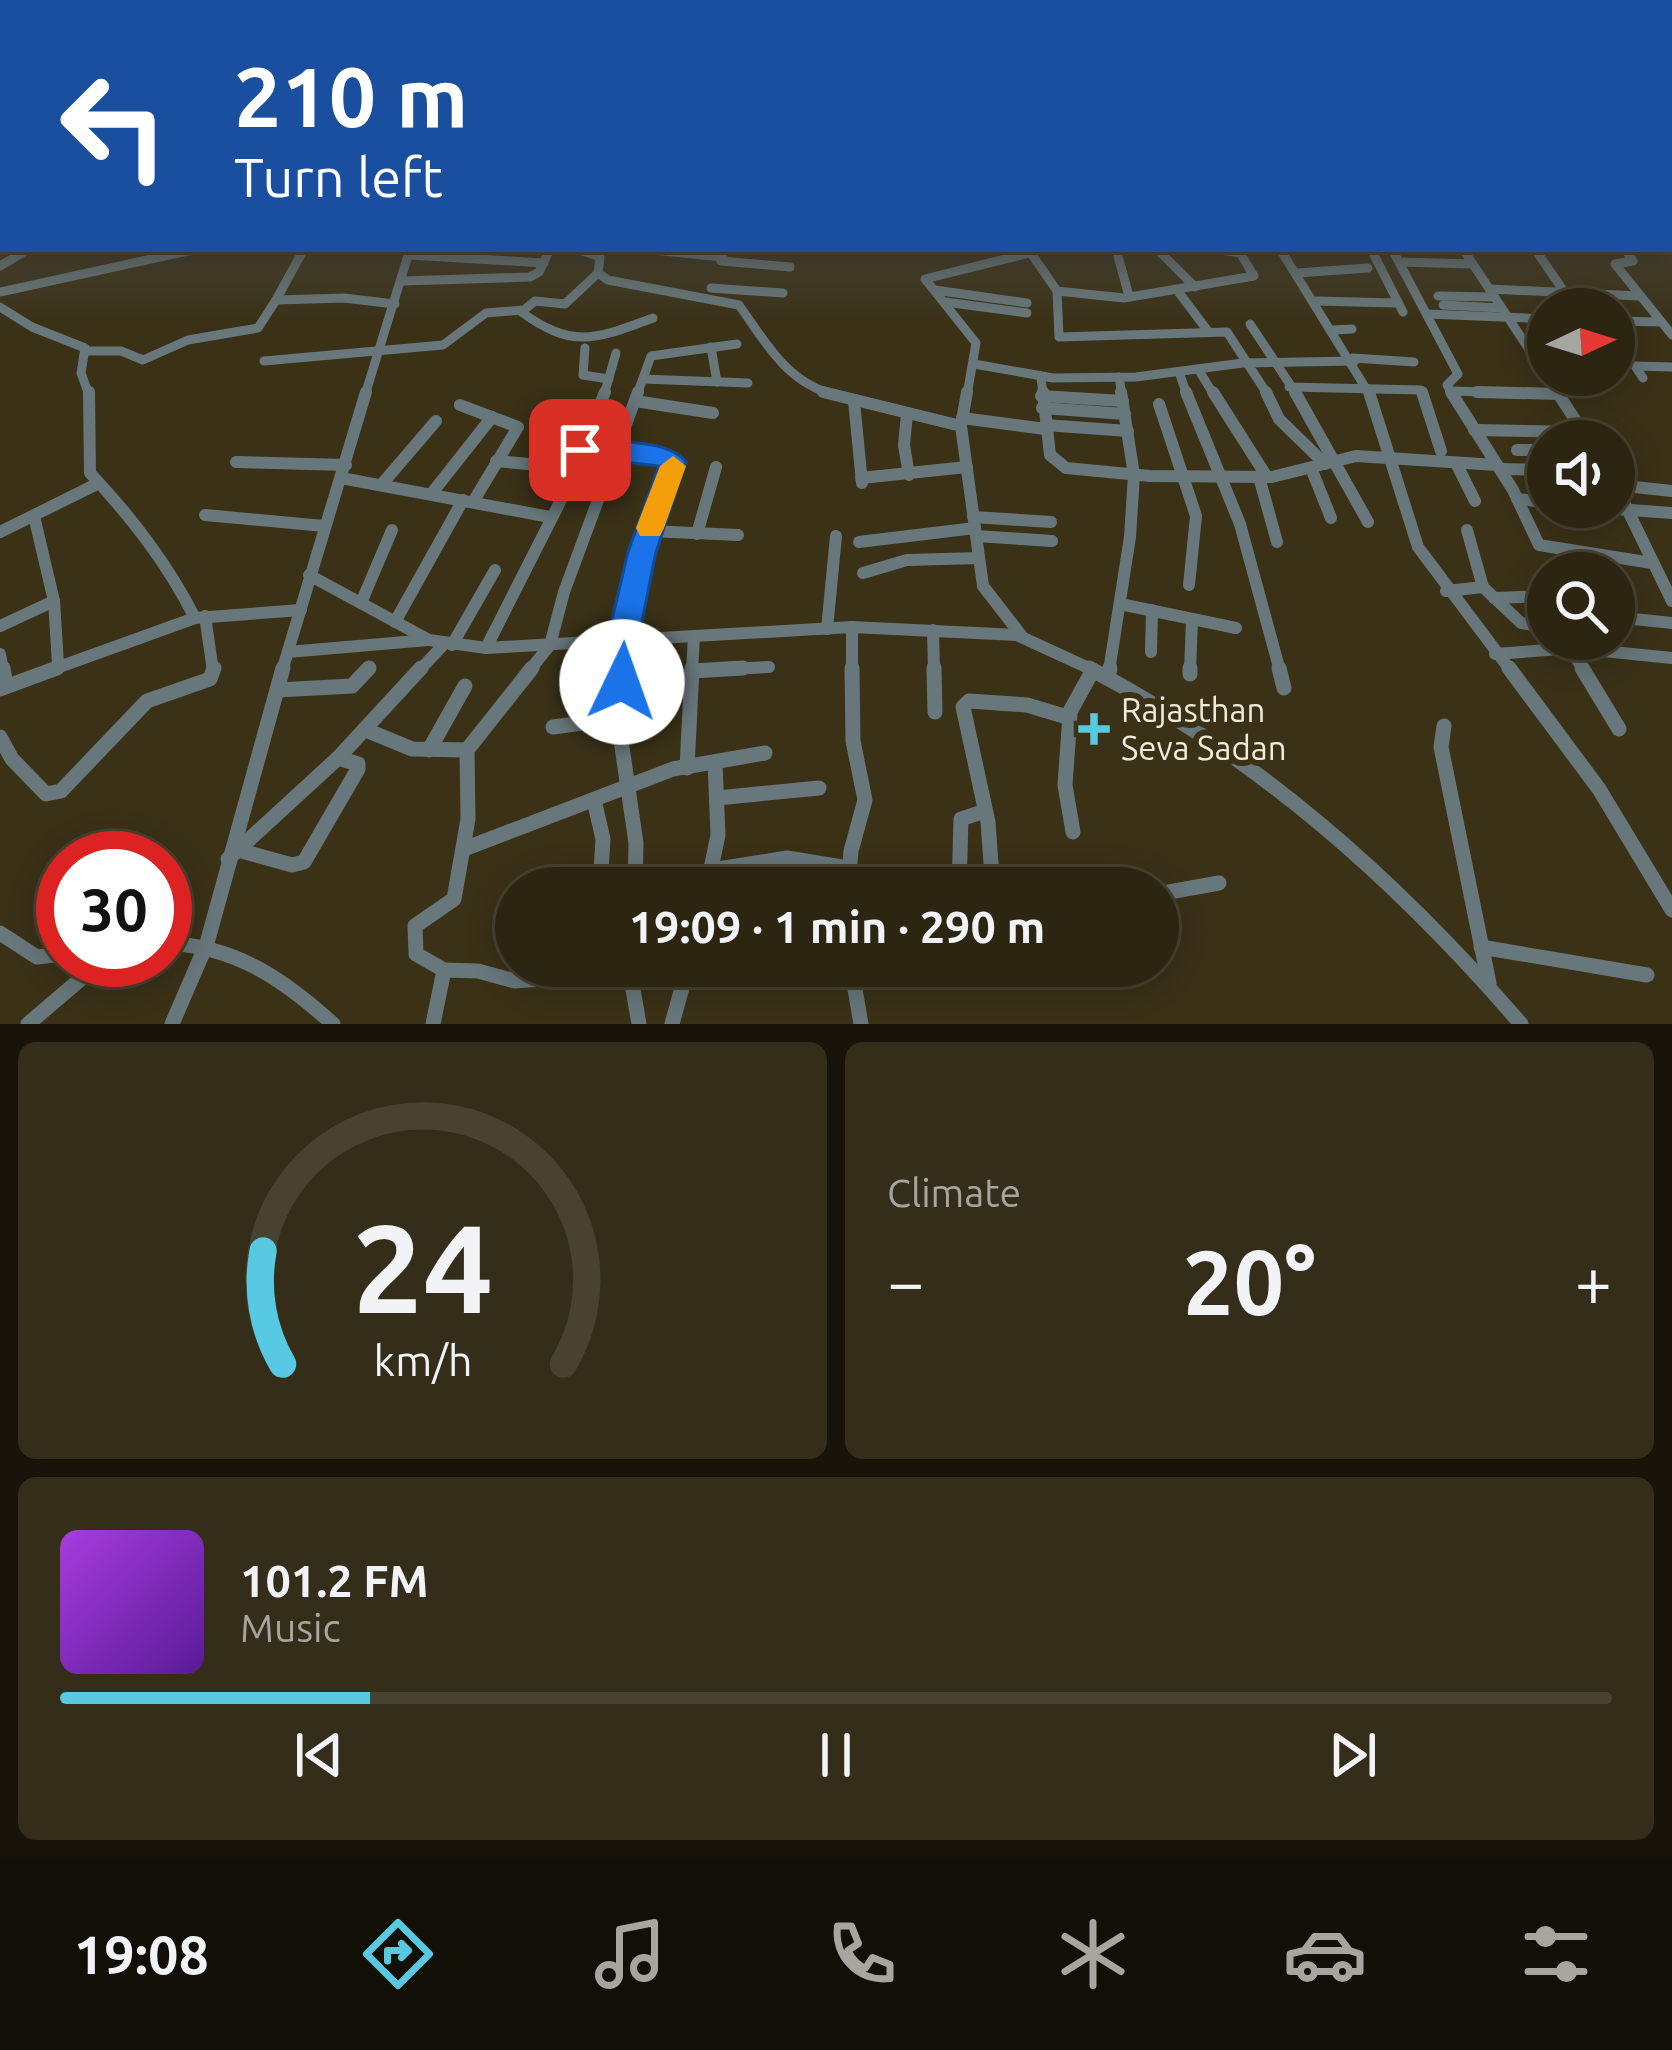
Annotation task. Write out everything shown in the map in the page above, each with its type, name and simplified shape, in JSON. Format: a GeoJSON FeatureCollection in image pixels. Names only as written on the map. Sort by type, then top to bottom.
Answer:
{"type":"FeatureCollection","features":[{"type":"Feature","properties":{"kind":"street"},"geometry":{"type":"LineString","coordinates":[[0,292],[183,252]]}},
{"type":"Feature","properties":{"kind":"street"},"geometry":{"type":"LineString","coordinates":[[0,307],[86,351],[121,351],[143,359],[188,340],[258,328],[302,252]]}},
{"type":"Feature","properties":{"kind":"street"},"geometry":{"type":"LineString","coordinates":[[172,1024],[207,943],[309,575],[410,252],[544,263]]}},
{"type":"Feature","properties":{"kind":"street"},"geometry":{"type":"LineString","coordinates":[[401,281],[530,277],[549,252]]}},
{"type":"Feature","properties":{"kind":"street"},"geometry":{"type":"LineString","coordinates":[[588,252],[596,254],[608,280],[709,293],[783,293]]}},
{"type":"Feature","properties":{"kind":"street"},"geometry":{"type":"LineString","coordinates":[[264,362],[443,345],[486,313],[520,311],[535,301],[565,304],[609,252]]}},
{"type":"Feature","properties":{"kind":"street"},"geometry":{"type":"LineString","coordinates":[[678,252],[790,267]]}},
{"type":"Feature","properties":{"kind":"street"},"geometry":{"type":"LineString","coordinates":[[1034,252],[926,279],[976,343],[962,422],[986,595],[1022,635],[1100,674],[1245,760],[1350,844],[1382,871],[1521,1024]]}},
{"type":"Feature","properties":{"kind":"street"},"geometry":{"type":"LineString","coordinates":[[1117,252],[1129,296]]}},
{"type":"Feature","properties":{"kind":"street"},"geometry":{"type":"LineString","coordinates":[[1160,252],[1195,286]]}},
{"type":"Feature","properties":{"kind":"street"},"geometry":{"type":"LineString","coordinates":[[1057,291],[1129,296],[1255,276],[1240,253],[1234,252]]}},
{"type":"Feature","properties":{"kind":"street"},"geometry":{"type":"LineString","coordinates":[[1282,252],[1368,387],[1393,458],[1411,531],[1446,591],[1599,789],[1672,910]]}},
{"type":"Feature","properties":{"kind":"street"},"geometry":{"type":"LineString","coordinates":[[1316,301],[1400,308],[1372,252]]}},
{"type":"Feature","properties":{"kind":"street"},"geometry":{"type":"LineString","coordinates":[[1394,252],[1458,374],[1456,380],[1446,381],[1450,392],[1543,548],[1652,562]]}},
{"type":"Feature","properties":{"kind":"street"},"geometry":{"type":"LineString","coordinates":[[1464,252],[1527,345]]}},
{"type":"Feature","properties":{"kind":"street"},"geometry":{"type":"LineString","coordinates":[[1537,252],[1562,288]]}},
{"type":"Feature","properties":{"kind":"street"},"geometry":{"type":"LineString","coordinates":[[1627,252],[1634,261],[1615,264],[1672,335]]}},
{"type":"Feature","properties":{"kind":"street"},"geometry":{"type":"LineString","coordinates":[[1031,253],[1057,291],[1056,332],[1064,339],[1227,332],[1280,419],[1324,464],[1367,522]]}},
{"type":"Feature","properties":{"kind":"street"},"geometry":{"type":"LineString","coordinates":[[709,293],[724,256]]}},
{"type":"Feature","properties":{"kind":"street"},"geometry":{"type":"LineString","coordinates":[[1400,262],[1473,264]]}},
{"type":"Feature","properties":{"kind":"street"},"geometry":{"type":"LineString","coordinates":[[1297,273],[1368,268]]}},
{"type":"Feature","properties":{"kind":"street"},"geometry":{"type":"LineString","coordinates":[[934,290],[1027,308],[944,302]]}},
{"type":"Feature","properties":{"kind":"street"},"geometry":{"type":"LineString","coordinates":[[1178,290],[1207,330]]}},
{"type":"Feature","properties":{"kind":"street"},"geometry":{"type":"LineString","coordinates":[[709,293],[739,305],[799,381],[854,400],[962,422],[1128,431]]}},
{"type":"Feature","properties":{"kind":"street"},"geometry":{"type":"LineString","coordinates":[[1635,296],[1639,296]]}},
{"type":"Feature","properties":{"kind":"street"},"geometry":{"type":"LineString","coordinates":[[276,300],[344,298],[395,304]]}},
{"type":"Feature","properties":{"kind":"street"},"geometry":{"type":"LineString","coordinates":[[1428,314],[1527,299]]}},
{"type":"Feature","properties":{"kind":"street"},"geometry":{"type":"LineString","coordinates":[[1440,300],[1498,303],[1527,312]]}},
{"type":"Feature","properties":{"kind":"street"},"geometry":{"type":"LineString","coordinates":[[520,311],[552,336],[566,340],[611,333],[653,318]]}},
{"type":"Feature","properties":{"kind":"street"},"geometry":{"type":"LineString","coordinates":[[1635,321],[1659,322]]}},
{"type":"Feature","properties":{"kind":"street"},"geometry":{"type":"LineString","coordinates":[[1250,324],[1310,412],[1324,464],[1331,518]]}},
{"type":"Feature","properties":{"kind":"street"},"geometry":{"type":"LineString","coordinates":[[1334,330],[1352,329]]}},
{"type":"Feature","properties":{"kind":"street"},"geometry":{"type":"LineString","coordinates":[[495,975],[444,970],[416,954],[415,926],[424,915],[452,904],[469,819],[467,750],[550,645],[564,592],[654,353],[737,344]]}},
{"type":"Feature","properties":{"kind":"street"},"geometry":{"type":"LineString","coordinates":[[711,347],[716,382]]}},
{"type":"Feature","properties":{"kind":"street"},"geometry":{"type":"LineString","coordinates":[[585,348],[583,375],[609,379]]}},
{"type":"Feature","properties":{"kind":"street"},"geometry":{"type":"LineString","coordinates":[[0,737],[34,786],[46,794],[61,791],[148,701],[210,679],[214,669],[200,617],[131,516],[97,484],[87,450],[88,408],[81,373],[86,351]]}},
{"type":"Feature","properties":{"kind":"street"},"geometry":{"type":"LineString","coordinates":[[486,648],[580,450],[616,353]]}},
{"type":"Feature","properties":{"kind":"street"},"geometry":{"type":"LineString","coordinates":[[974,364],[1041,377],[1119,377],[1249,363],[1414,362]]}},
{"type":"Feature","properties":{"kind":"street"},"geometry":{"type":"LineString","coordinates":[[1643,379],[1636,366],[1672,367]]}},
{"type":"Feature","properties":{"kind":"street"},"geometry":{"type":"LineString","coordinates":[[1198,370],[1263,477],[1277,542]]}},
{"type":"Feature","properties":{"kind":"street"},"geometry":{"type":"LineString","coordinates":[[1179,372],[1217,477],[1240,524],[1284,688]]}},
{"type":"Feature","properties":{"kind":"street"},"geometry":{"type":"LineString","coordinates":[[1041,377],[1050,455],[1060,466],[1180,477],[1263,477],[1324,464],[1393,458],[1527,469]]}},
{"type":"Feature","properties":{"kind":"street"},"geometry":{"type":"LineString","coordinates":[[1073,832],[1065,785],[1070,715],[1100,674],[1120,604],[1134,475],[1119,377]]}},
{"type":"Feature","properties":{"kind":"street"},"geometry":{"type":"LineString","coordinates":[[644,379],[748,383]]}},
{"type":"Feature","properties":{"kind":"street"},"geometry":{"type":"LineString","coordinates":[[1289,387],[1421,389],[1441,451]]}},
{"type":"Feature","properties":{"kind":"street"},"geometry":{"type":"LineString","coordinates":[[1450,392],[1527,393]]}},
{"type":"Feature","properties":{"kind":"street"},"geometry":{"type":"LineString","coordinates":[[854,400],[862,482],[967,466]]}},
{"type":"Feature","properties":{"kind":"street"},"geometry":{"type":"LineString","coordinates":[[635,401],[713,413]]}},
{"type":"Feature","properties":{"kind":"street"},"geometry":{"type":"LineString","coordinates":[[1042,402],[1125,408]]}},
{"type":"Feature","properties":{"kind":"street"},"geometry":{"type":"LineString","coordinates":[[1160,404],[1196,516],[1189,585]]}},
{"type":"Feature","properties":{"kind":"street"},"geometry":{"type":"LineString","coordinates":[[395,622],[518,427],[460,405]]}},
{"type":"Feature","properties":{"kind":"street"},"geometry":{"type":"LineString","coordinates":[[908,414],[904,445],[909,475]]}},
{"type":"Feature","properties":{"kind":"street"},"geometry":{"type":"LineString","coordinates":[[432,493],[492,417]]}},
{"type":"Feature","properties":{"kind":"street"},"geometry":{"type":"LineString","coordinates":[[382,484],[436,421]]}},
{"type":"Feature","properties":{"kind":"street"},"geometry":{"type":"LineString","coordinates":[[1474,430],[1527,433]]}},
{"type":"Feature","properties":{"kind":"street"},"geometry":{"type":"LineString","coordinates":[[580,450],[663,457],[673,462],[649,531],[626,640],[620,718],[626,788],[640,849],[638,867]]}},
{"type":"Feature","properties":{"kind":"street"},"geometry":{"type":"LineString","coordinates":[[1517,450],[1527,450]]}},
{"type":"Feature","properties":{"kind":"street"},"geometry":{"type":"LineString","coordinates":[[496,461],[572,468]]}},
{"type":"Feature","properties":{"kind":"street"},"geometry":{"type":"LineString","coordinates":[[236,462],[344,471],[382,484],[550,517]]}},
{"type":"Feature","properties":{"kind":"street"},"geometry":{"type":"LineString","coordinates":[[1456,463],[1475,501]]}},
{"type":"Feature","properties":{"kind":"street"},"geometry":{"type":"LineString","coordinates":[[697,534],[716,467]]}},
{"type":"Feature","properties":{"kind":"street"},"geometry":{"type":"LineString","coordinates":[[0,532],[97,484]]}},
{"type":"Feature","properties":{"kind":"street"},"geometry":{"type":"LineString","coordinates":[[1635,486],[1672,491]]}},
{"type":"Feature","properties":{"kind":"street"},"geometry":{"type":"LineString","coordinates":[[1517,499],[1527,500]]}},
{"type":"Feature","properties":{"kind":"street"},"geometry":{"type":"LineString","coordinates":[[1635,513],[1672,513]]}},
{"type":"Feature","properties":{"kind":"street"},"geometry":{"type":"LineString","coordinates":[[206,515],[324,526]]}},
{"type":"Feature","properties":{"kind":"street"},"geometry":{"type":"LineString","coordinates":[[34,516],[54,601],[58,664]]}},
{"type":"Feature","properties":{"kind":"street"},"geometry":{"type":"LineString","coordinates":[[859,542],[1051,522]]}},
{"type":"Feature","properties":{"kind":"street"},"geometry":{"type":"LineString","coordinates":[[1635,522],[1672,601]]}},
{"type":"Feature","properties":{"kind":"street"},"geometry":{"type":"LineString","coordinates":[[975,527],[1052,541]]}},
{"type":"Feature","properties":{"kind":"street"},"geometry":{"type":"LineString","coordinates":[[361,603],[392,530]]}},
{"type":"Feature","properties":{"kind":"street"},"geometry":{"type":"LineString","coordinates":[[1467,530],[1488,592],[1527,624]]}},
{"type":"Feature","properties":{"kind":"street"},"geometry":{"type":"LineString","coordinates":[[649,531],[738,535]]}},
{"type":"Feature","properties":{"kind":"street"},"geometry":{"type":"LineString","coordinates":[[827,628],[836,536]]}},
{"type":"Feature","properties":{"kind":"street"},"geometry":{"type":"LineString","coordinates":[[863,573],[907,560],[979,558]]}},
{"type":"Feature","properties":{"kind":"street"},"geometry":{"type":"LineString","coordinates":[[233,855],[366,730],[442,643],[495,571]]}},
{"type":"Feature","properties":{"kind":"street"},"geometry":{"type":"LineString","coordinates":[[309,575],[442,643]]}},
{"type":"Feature","properties":{"kind":"street"},"geometry":{"type":"LineString","coordinates":[[1446,591],[1527,595]]}},
{"type":"Feature","properties":{"kind":"street"},"geometry":{"type":"LineString","coordinates":[[1,621],[54,601]]}},
{"type":"Feature","properties":{"kind":"street"},"geometry":{"type":"LineString","coordinates":[[1120,604],[1236,628]]}},
{"type":"Feature","properties":{"kind":"street"},"geometry":{"type":"LineString","coordinates":[[0,654],[3,688],[58,664],[200,617],[301,610]]}},
{"type":"Feature","properties":{"kind":"street"},"geometry":{"type":"LineString","coordinates":[[1151,652],[1152,610]]}},
{"type":"Feature","properties":{"kind":"street"},"geometry":{"type":"LineString","coordinates":[[1190,674],[1192,619]]}},
{"type":"Feature","properties":{"kind":"street"},"geometry":{"type":"LineString","coordinates":[[1635,619],[1672,623]]}},
{"type":"Feature","properties":{"kind":"street"},"geometry":{"type":"LineString","coordinates":[[288,652],[442,643],[486,648],[852,627],[1022,635]]}},
{"type":"Feature","properties":{"kind":"street"},"geometry":{"type":"LineString","coordinates":[[850,867],[865,800],[853,740],[852,627]]}},
{"type":"Feature","properties":{"kind":"street"},"geometry":{"type":"LineString","coordinates":[[933,630],[935,712]]}},
{"type":"Feature","properties":{"kind":"street"},"geometry":{"type":"LineString","coordinates":[[687,768],[694,637]]}},
{"type":"Feature","properties":{"kind":"street"},"geometry":{"type":"LineString","coordinates":[[1495,653],[1527,651]]}},
{"type":"Feature","properties":{"kind":"street"},"geometry":{"type":"LineString","coordinates":[[1635,654],[1672,658]]}},
{"type":"Feature","properties":{"kind":"street"},"geometry":{"type":"LineString","coordinates":[[1577,660],[1618,729]]}},
{"type":"Feature","properties":{"kind":"street"},"geometry":{"type":"LineString","coordinates":[[277,690],[352,686],[369,668]]}},
{"type":"Feature","properties":{"kind":"street"},"geometry":{"type":"LineString","coordinates":[[692,670],[769,668]]}},
{"type":"Feature","properties":{"kind":"street"},"geometry":{"type":"LineString","coordinates":[[429,750],[465,686]]}},
{"type":"Feature","properties":{"kind":"street"},"geometry":{"type":"LineString","coordinates":[[991,867],[986,811],[963,713],[966,703],[1020,704],[1070,715]]}},
{"type":"Feature","properties":{"kind":"street"},"geometry":{"type":"LineString","coordinates":[[553,727],[620,718]]}},
{"type":"Feature","properties":{"kind":"street"},"geometry":{"type":"LineString","coordinates":[[1444,726],[1441,747],[1490,986]]}},
{"type":"Feature","properties":{"kind":"street"},"geometry":{"type":"LineString","coordinates":[[366,730],[412,748],[467,750]]}},
{"type":"Feature","properties":{"kind":"street"},"geometry":{"type":"LineString","coordinates":[[464,849],[687,768],[765,753]]}},
{"type":"Feature","properties":{"kind":"street"},"geometry":{"type":"LineString","coordinates":[[233,855],[292,865],[304,862],[358,769],[358,764],[338,758]]}},
{"type":"Feature","properties":{"kind":"street"},"geometry":{"type":"LineString","coordinates":[[713,867],[718,835],[715,763]]}},
{"type":"Feature","properties":{"kind":"street"},"geometry":{"type":"LineString","coordinates":[[717,798],[819,788]]}},
{"type":"Feature","properties":{"kind":"street"},"geometry":{"type":"LineString","coordinates":[[594,800],[603,839],[601,867]]}},
{"type":"Feature","properties":{"kind":"street"},"geometry":{"type":"LineString","coordinates":[[959,867],[961,819],[986,811]]}},
{"type":"Feature","properties":{"kind":"street"},"geometry":{"type":"LineString","coordinates":[[731,867],[787,858],[814,867]]}},
{"type":"Feature","properties":{"kind":"street"},"geometry":{"type":"LineString","coordinates":[[1179,891],[1219,884]]}},
{"type":"Feature","properties":{"kind":"street"},"geometry":{"type":"LineString","coordinates":[[2,938],[36,956]]}},
{"type":"Feature","properties":{"kind":"street"},"geometry":{"type":"LineString","coordinates":[[192,943],[207,943],[255,966],[332,1024]]}},
{"type":"Feature","properties":{"kind":"street"},"geometry":{"type":"LineString","coordinates":[[1481,947],[1647,975]]}},
{"type":"Feature","properties":{"kind":"street"},"geometry":{"type":"LineString","coordinates":[[433,1024],[444,970]]}},
{"type":"Feature","properties":{"kind":"street"},"geometry":{"type":"LineString","coordinates":[[28,1024],[72,987]]}},
{"type":"Feature","properties":{"kind":"street"},"geometry":{"type":"LineString","coordinates":[[633,987],[639,1024]]}},
{"type":"Feature","properties":{"kind":"street"},"geometry":{"type":"LineString","coordinates":[[673,1024],[683,987]]}},
{"type":"Feature","properties":{"kind":"street"},"geometry":{"type":"LineString","coordinates":[[855,987],[861,1024]]}},
{"type":"Feature","properties":{"kind":"slow traffic"},"geometry":{"type":"LineString","coordinates":[[650,528],[673,466]]}},
{"type":"Feature","properties":{"kind":"place","name":"Rajasthan Seva Sadan"},"geometry":{"type":"Point","coordinates":[1094,729]}},
{"type":"Feature","properties":{"kind":"route"},"geometry":{"type":"LineString","coordinates":[[580,450],[663,457],[673,462],[642,552],[622,641],[630,640],[622,682]]}}]}
